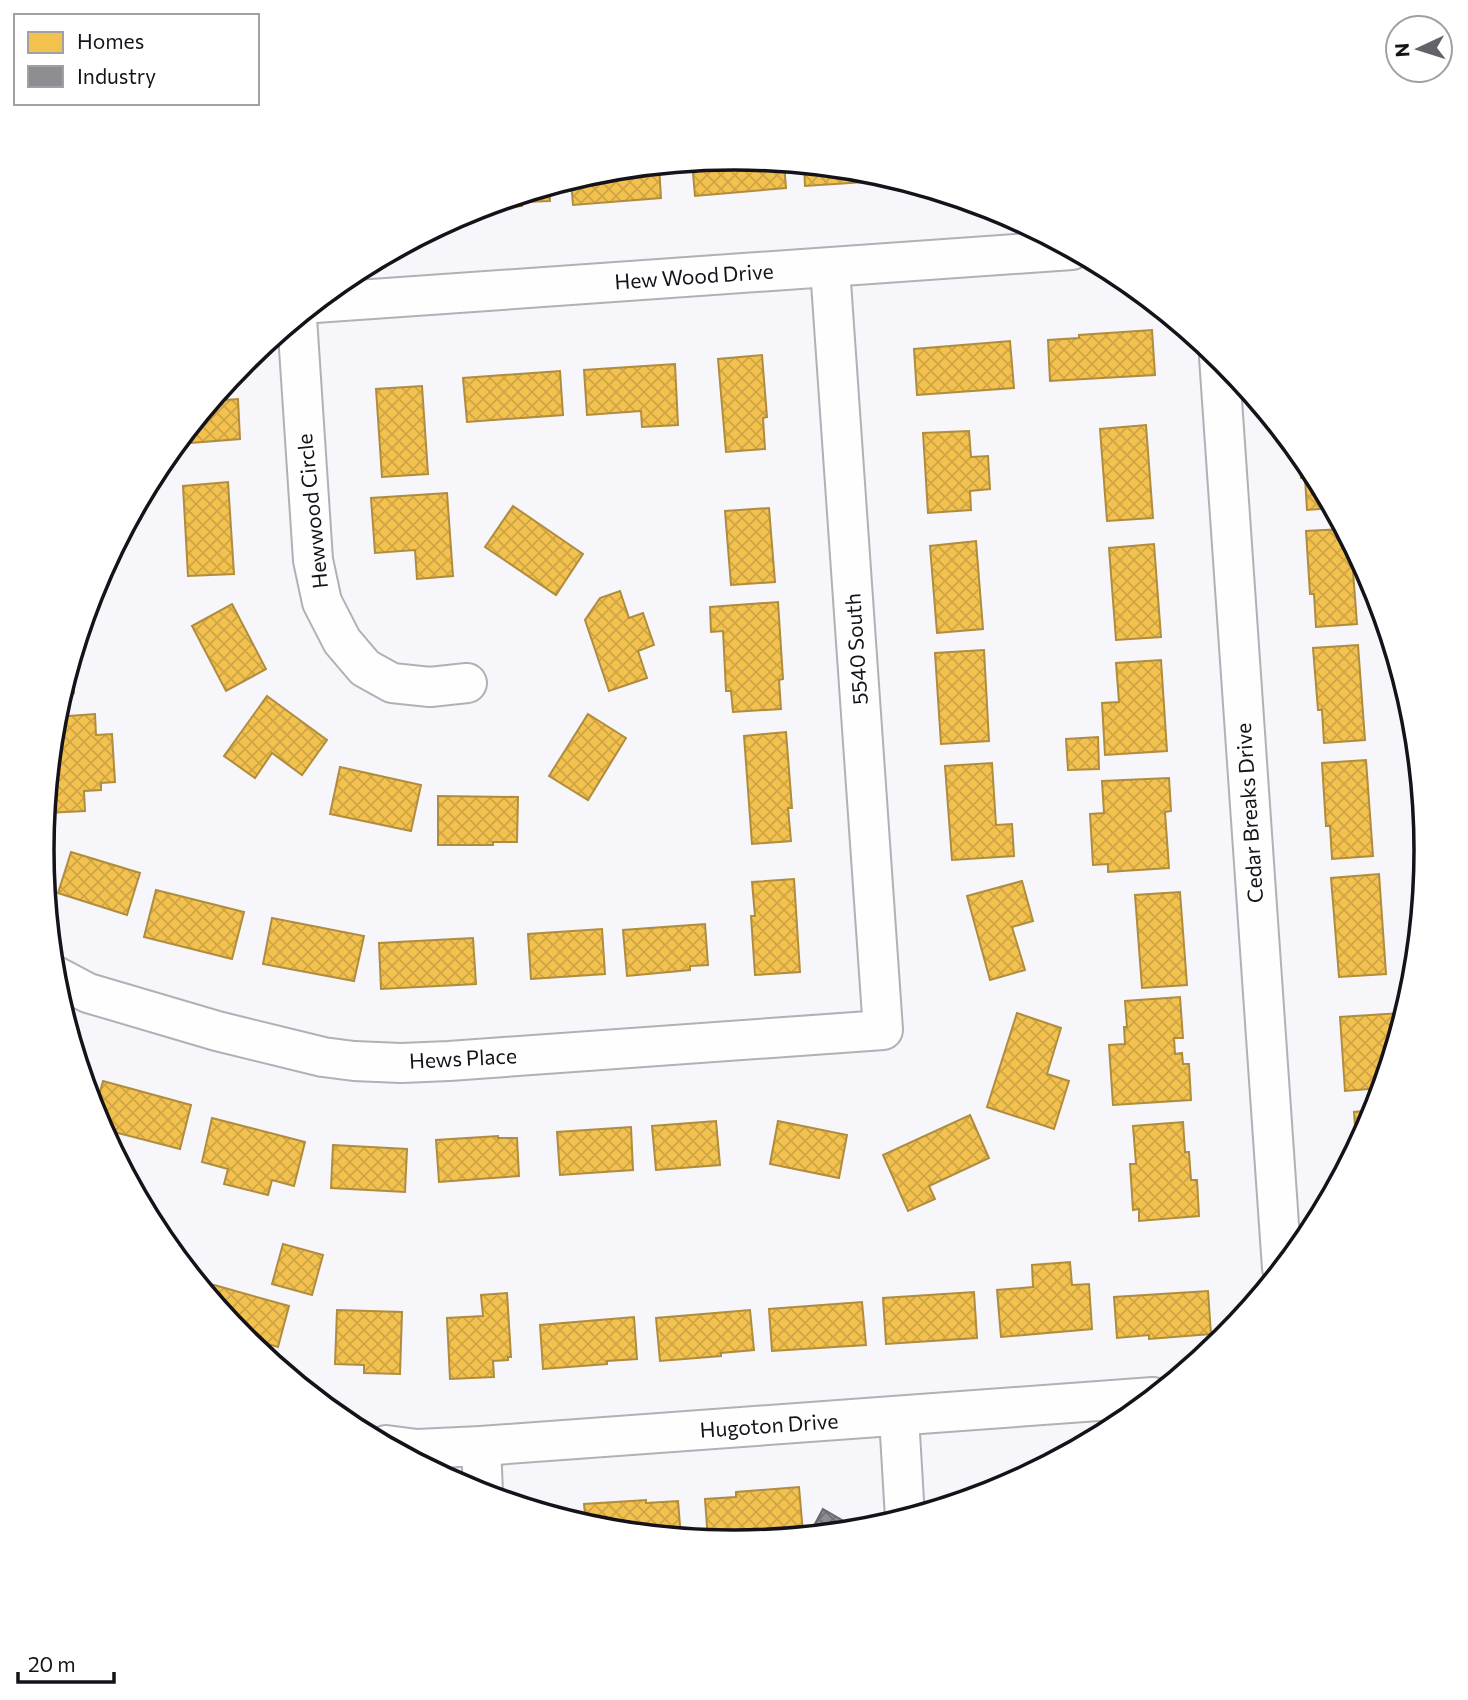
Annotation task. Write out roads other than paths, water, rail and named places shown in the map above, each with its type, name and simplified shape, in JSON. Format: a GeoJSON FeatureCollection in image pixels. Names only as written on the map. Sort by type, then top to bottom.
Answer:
{"type":"FeatureCollection","features":[{"type":"Feature","properties":{"kind":"street","name":"Hew Wood Drive"},"geometry":{"type":"LineString","coordinates":[[333,302],[1056,251]]}},
{"type":"Feature","properties":{"kind":"street","name":"5540 South"},"geometry":{"type":"LineString","coordinates":[[830,268],[884,1030]]}},
{"type":"Feature","properties":{"kind":"street","name":"Hewwood Circle"},"geometry":{"type":"LineString","coordinates":[[298,329],[313,560],[322,602],[342,641],[365,668],[392,683],[430,687],[467,683]]}},
{"type":"Feature","properties":{"kind":"street","name":"Cedar Breaks Drive"},"geometry":{"type":"LineString","coordinates":[[1220,375],[1281,1253]]}},
{"type":"Feature","properties":{"kind":"street","name":"Hews Place"},"geometry":{"type":"LineString","coordinates":[[67,982],[88,993],[204,1028],[354,1062],[449,1061],[884,1030]]}},
{"type":"Feature","properties":{"kind":"street","name":"Hugoton Drive"},"geometry":{"type":"LineString","coordinates":[[409,1447],[481,1446],[1135,1398]]}},
{"type":"Feature","properties":{"kind":"street"},"geometry":{"type":"LineString","coordinates":[[899,1417],[904,1508]]}},
{"type":"Feature","properties":{"kind":"street"},"geometry":{"type":"LineString","coordinates":[[481,1446],[482,1481]]}}]}
